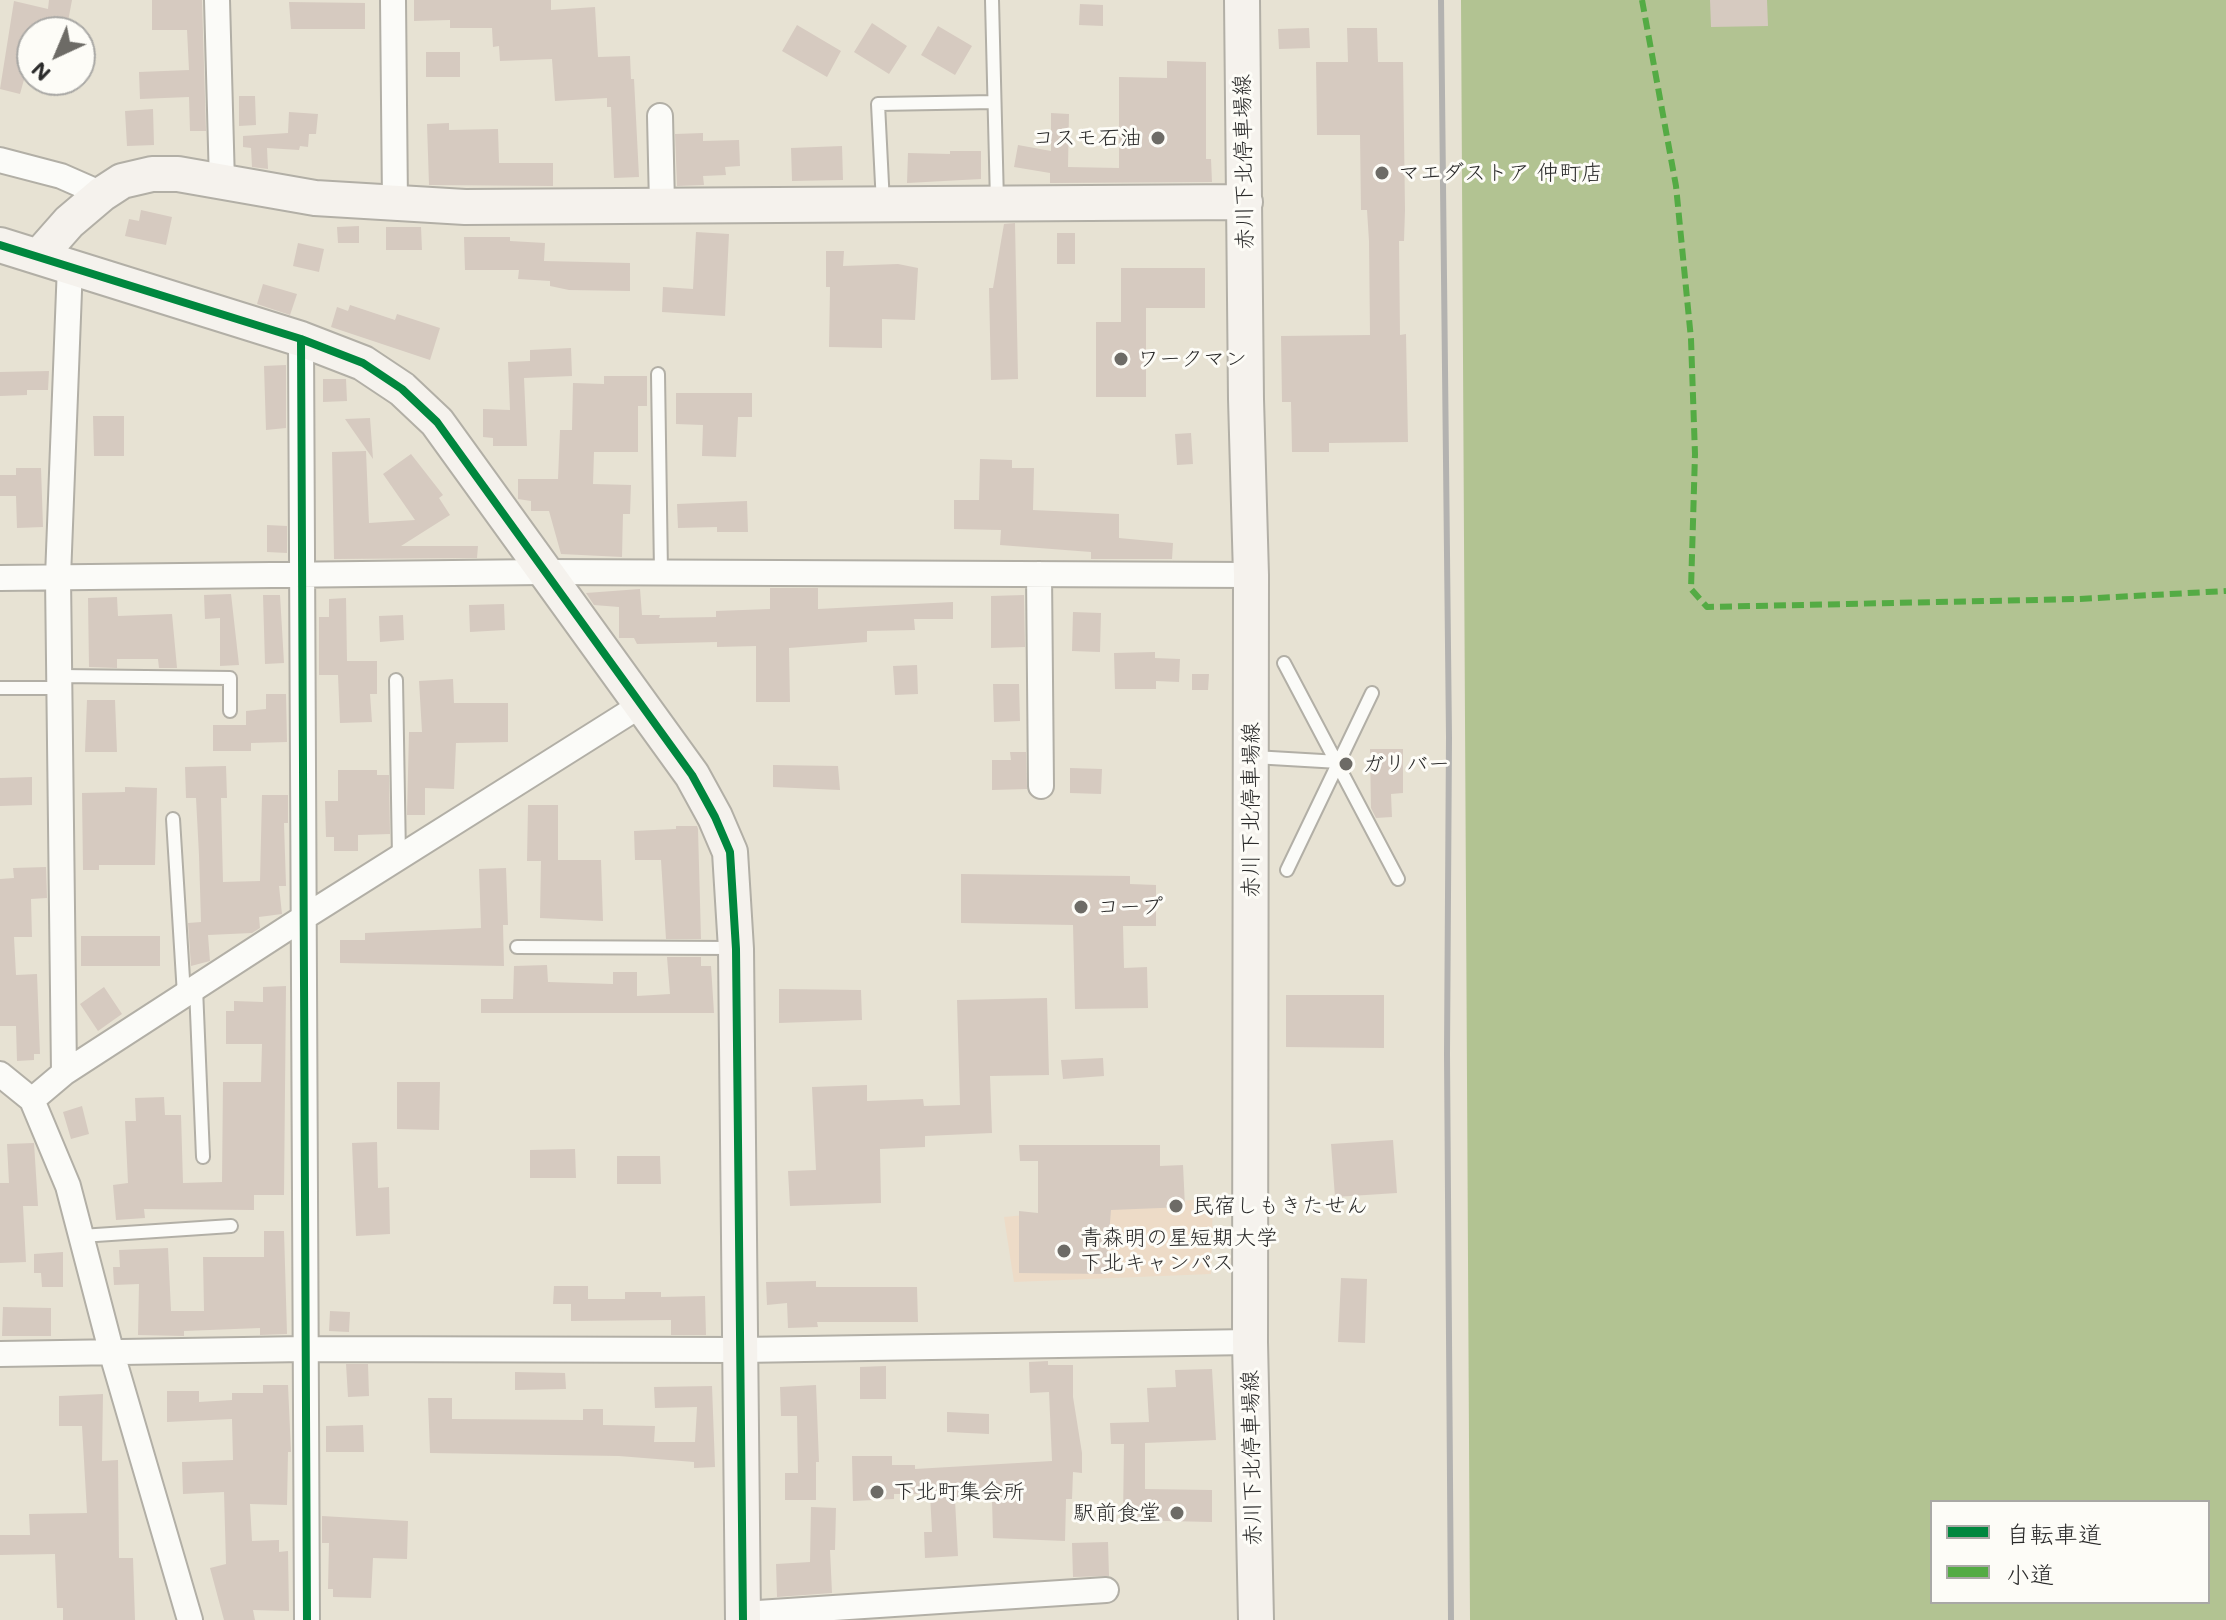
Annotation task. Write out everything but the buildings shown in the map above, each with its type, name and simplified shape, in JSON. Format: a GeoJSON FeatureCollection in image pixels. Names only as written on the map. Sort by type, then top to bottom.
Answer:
{"type":"FeatureCollection","features":[{"type":"Feature","properties":{"kind":"street"},"geometry":{"type":"LineString","coordinates":[[217,0],[222,183]]}},
{"type":"Feature","properties":{"kind":"street"},"geometry":{"type":"LineString","coordinates":[[393,0],[395,203]]}},
{"type":"Feature","properties":{"kind":"street","name":"赤川下北停車場線"},"geometry":{"type":"LineString","coordinates":[[1242,0],[1251,575],[1250,1342],[1256,1620]]}},
{"type":"Feature","properties":{"kind":"street"},"geometry":{"type":"LineString","coordinates":[[660,116],[662,205]]}},
{"type":"Feature","properties":{"kind":"street"},"geometry":{"type":"LineString","coordinates":[[0,160],[61,176],[102,194]]}},
{"type":"Feature","properties":{"kind":"street"},"geometry":{"type":"LineString","coordinates":[[64,1073],[54,261],[69,222],[102,194],[122,181],[152,174],[178,174],[315,198],[465,207],[997,206],[1245,202]]}},
{"type":"Feature","properties":{"kind":"street"},"geometry":{"type":"LineString","coordinates":[[0,245],[301,339],[363,363],[402,389],[437,422],[692,775],[730,852],[736,949],[743,1617],[1106,1590]]}},
{"type":"Feature","properties":{"kind":"street"},"geometry":{"type":"LineString","coordinates":[[301,339],[307,1620]]}},
{"type":"Feature","properties":{"kind":"street"},"geometry":{"type":"LineString","coordinates":[[0,578],[543,572],[1251,575]]}},
{"type":"Feature","properties":{"kind":"street"},"geometry":{"type":"LineString","coordinates":[[1039,574],[1041,786]]}},
{"type":"Feature","properties":{"kind":"street"},"geometry":{"type":"LineString","coordinates":[[32,1100],[64,1073],[641,705]]}},
{"type":"Feature","properties":{"kind":"street"},"geometry":{"type":"LineString","coordinates":[[0,1074],[32,1100],[68,1186],[112,1354],[190,1620]]}},
{"type":"Feature","properties":{"kind":"street"},"geometry":{"type":"LineString","coordinates":[[0,1354],[304,1349],[741,1350],[1250,1342]]}},
{"type":"Feature","properties":{"kind":"lane"},"geometry":{"type":"LineString","coordinates":[[992,0],[997,206]]}},
{"type":"Feature","properties":{"kind":"lane"},"geometry":{"type":"LineString","coordinates":[[883,204],[878,104],[994,102]]}},
{"type":"Feature","properties":{"kind":"lane"},"geometry":{"type":"LineString","coordinates":[[658,374],[661,572]]}},
{"type":"Feature","properties":{"kind":"lane"},"geometry":{"type":"LineString","coordinates":[[1284,663],[1339,762],[1398,879]]}},
{"type":"Feature","properties":{"kind":"lane"},"geometry":{"type":"LineString","coordinates":[[0,688],[61,682],[230,678],[230,711]]}},
{"type":"Feature","properties":{"kind":"lane"},"geometry":{"type":"LineString","coordinates":[[396,680],[399,858]]}},
{"type":"Feature","properties":{"kind":"lane"},"geometry":{"type":"LineString","coordinates":[[1287,870],[1372,693]]}},
{"type":"Feature","properties":{"kind":"lane"},"geometry":{"type":"LineString","coordinates":[[1251,757],[1339,762]]}},
{"type":"Feature","properties":{"kind":"lane"},"geometry":{"type":"LineString","coordinates":[[173,819],[203,1157]]}},
{"type":"Feature","properties":{"kind":"lane"},"geometry":{"type":"LineString","coordinates":[[517,947],[736,949]]}},
{"type":"Feature","properties":{"kind":"lane"},"geometry":{"type":"LineString","coordinates":[[81,1236],[231,1226]]}},
{"type":"Feature","properties":{"kind":"shaded area"},"geometry":{"type":"Polygon","coordinates":[[[1213,1198],[1211,1274],[1014,1282],[1004,1217],[1213,1198]]]}},
{"type":"Feature","properties":{"kind":"green space"},"geometry":{"type":"Polygon","coordinates":[[[1461,0],[2226,0],[2226,1620],[1470,1620],[1461,0]]]}},
{"type":"Feature","properties":{"kind":"railway"},"geometry":{"type":"LineString","coordinates":[[1441,0],[1449,737],[1447,1054],[1451,1620]]}},
{"type":"Feature","properties":{"kind":"marked path"},"geometry":{"type":"LineString","coordinates":[[1642,0],[1676,186],[1691,339],[1695,454],[1691,589],[1707,607],[2079,599],[2226,591]]}},
{"type":"Feature","properties":{"kind":"cycle path"},"geometry":{"type":"LineString","coordinates":[[0,245],[301,339],[363,363],[402,389],[437,422],[692,775],[715,817],[730,852],[736,949],[743,1620]]}},
{"type":"Feature","properties":{"kind":"cycle path"},"geometry":{"type":"LineString","coordinates":[[301,339],[307,1620]]}},
{"type":"Feature","properties":{"kind":"place","name":"コスモ石油"},"geometry":{"type":"Point","coordinates":[1158,138]}},
{"type":"Feature","properties":{"kind":"place","name":"マエダストア 仲町店"},"geometry":{"type":"Point","coordinates":[1382,173]}},
{"type":"Feature","properties":{"kind":"place","name":"ワークマン"},"geometry":{"type":"Point","coordinates":[1121,359]}},
{"type":"Feature","properties":{"kind":"place","name":"ガリバー"},"geometry":{"type":"Point","coordinates":[1346,764]}},
{"type":"Feature","properties":{"kind":"place","name":"コープ"},"geometry":{"type":"Point","coordinates":[1081,907]}},
{"type":"Feature","properties":{"kind":"place","name":"民宿しもきたせん"},"geometry":{"type":"Point","coordinates":[1176,1206]}},
{"type":"Feature","properties":{"kind":"place","name":"青森明の星短期大学 下北キャンパス"},"geometry":{"type":"Point","coordinates":[1064,1251]}},
{"type":"Feature","properties":{"kind":"place","name":"下北町集会所"},"geometry":{"type":"Point","coordinates":[877,1492]}},
{"type":"Feature","properties":{"kind":"place","name":"駅前食堂"},"geometry":{"type":"Point","coordinates":[1177,1513]}}]}
